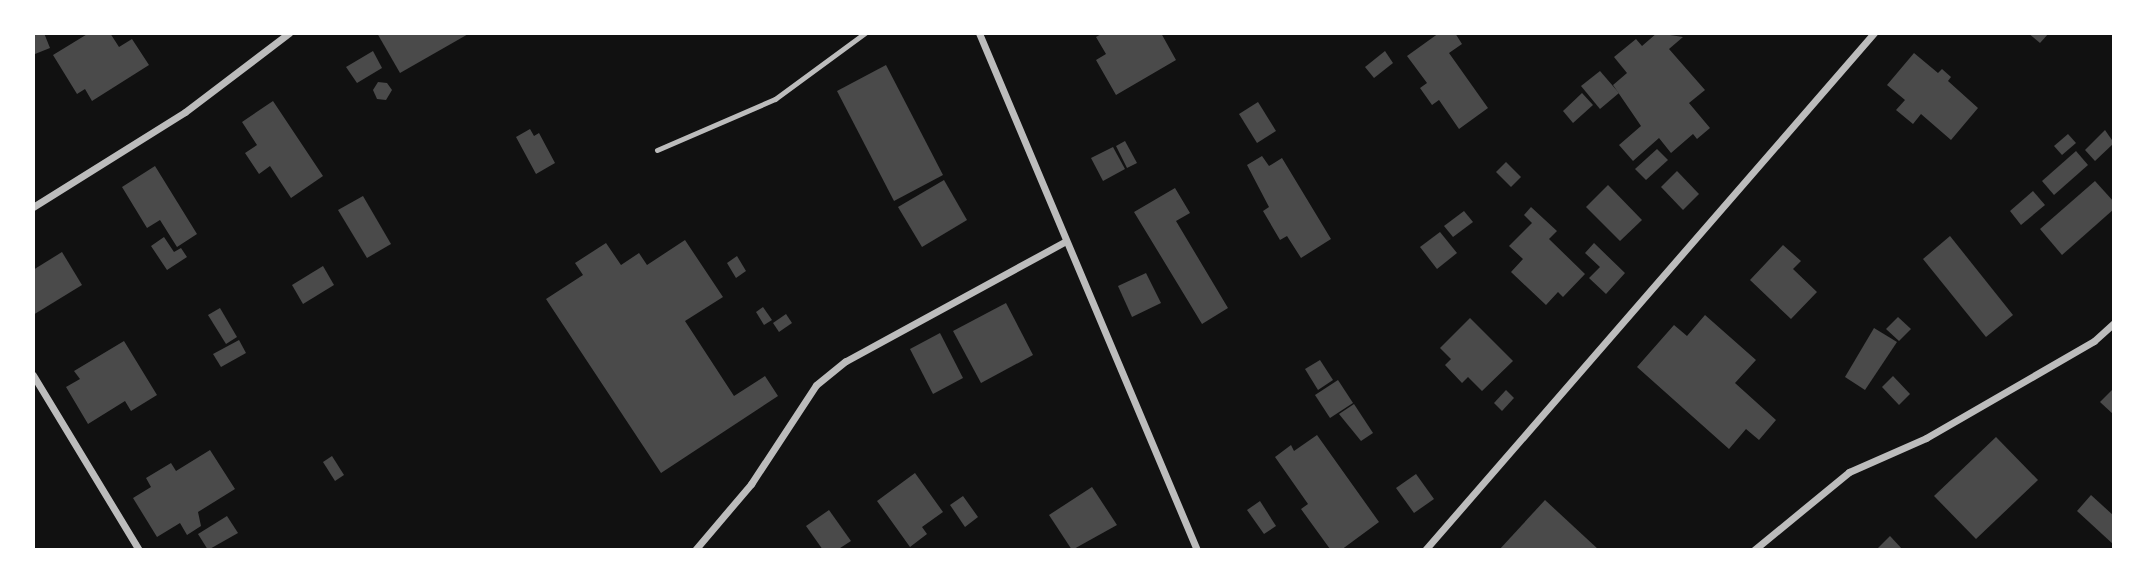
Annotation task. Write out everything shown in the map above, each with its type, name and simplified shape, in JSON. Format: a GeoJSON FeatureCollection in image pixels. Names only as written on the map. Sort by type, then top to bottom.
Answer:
{"type":"FeatureCollection","features":[{"type":"Feature","properties":{"kind":"street"},"geometry":{"type":"LineString","coordinates":[[33,207],[185,112],[289,33]]}},
{"type":"Feature","properties":{"kind":"street"},"geometry":{"type":"LineString","coordinates":[[979,33],[1064,242],[1197,550]]}},
{"type":"Feature","properties":{"kind":"street"},"geometry":{"type":"LineString","coordinates":[[1425,550],[1874,33]]}},
{"type":"Feature","properties":{"kind":"street"},"geometry":{"type":"LineString","coordinates":[[695,550],[751,484],[816,385],[846,361],[1064,242]]}},
{"type":"Feature","properties":{"kind":"street"},"geometry":{"type":"LineString","coordinates":[[1754,550],[1849,472],[1926,438],[2094,341],[2114,324]]}},
{"type":"Feature","properties":{"kind":"street"},"geometry":{"type":"LineString","coordinates":[[33,375],[139,550]]}},
{"type":"Feature","properties":{"kind":"lane"},"geometry":{"type":"LineString","coordinates":[[657,150],[758,108],[865,33]]}},
{"type":"Feature","properties":{"kind":"building"},"geometry":{"type":"Polygon","coordinates":[[[33,33],[44,33],[50,48],[35,54],[33,33]]]}},
{"type":"Feature","properties":{"kind":"building"},"geometry":{"type":"Polygon","coordinates":[[[89,33],[110,33],[119,47],[132,39],[149,65],[92,101],[85,89],[77,94],[53,55],[89,33]]]}},
{"type":"Feature","properties":{"kind":"building"},"geometry":{"type":"Polygon","coordinates":[[[377,33],[470,33],[400,73],[377,33]]]}},
{"type":"Feature","properties":{"kind":"building"},"geometry":{"type":"Polygon","coordinates":[[[1103,33],[1161,33],[1176,60],[1116,95],[1096,60],[1106,54],[1096,37],[1103,33]]]}},
{"type":"Feature","properties":{"kind":"building"},"geometry":{"type":"Polygon","coordinates":[[[1439,33],[1455,33],[1462,44],[1449,53],[1488,108],[1459,129],[1439,100],[1432,105],[1420,88],[1427,83],[1407,56],[1439,33]]]}},
{"type":"Feature","properties":{"kind":"building"},"geometry":{"type":"Polygon","coordinates":[[[1657,33],[1683,37],[1669,49],[1705,90],[1689,103],[1710,128],[1697,139],[1693,134],[1671,153],[1659,138],[1633,161],[1619,145],[1641,126],[1613,85],[1627,73],[1614,57],[1636,39],[1642,46],[1657,33]]]}},
{"type":"Feature","properties":{"kind":"building"},"geometry":{"type":"Polygon","coordinates":[[[2028,33],[2049,33],[2040,43],[2028,33]]]}},
{"type":"Feature","properties":{"kind":"building"},"geometry":{"type":"Polygon","coordinates":[[[373,51],[382,68],[357,83],[346,67],[373,51]]]}},
{"type":"Feature","properties":{"kind":"building"},"geometry":{"type":"Polygon","coordinates":[[[1385,51],[1393,63],[1374,78],[1365,67],[1385,51]]]}},
{"type":"Feature","properties":{"kind":"building"},"geometry":{"type":"Polygon","coordinates":[[[1914,53],[1938,73],[1942,69],[1951,77],[1948,81],[1978,108],[1951,140],[1921,114],[1913,124],[1896,110],[1905,100],[1887,85],[1914,53]]]}},
{"type":"Feature","properties":{"kind":"building"},"geometry":{"type":"Polygon","coordinates":[[[886,65],[943,175],[894,201],[837,91],[886,65]]]}},
{"type":"Feature","properties":{"kind":"building"},"geometry":{"type":"Polygon","coordinates":[[[1600,71],[1619,93],[1600,109],[1581,86],[1600,71]]]}},
{"type":"Feature","properties":{"kind":"building"},"geometry":{"type":"Polygon","coordinates":[[[378,82],[387,83],[392,90],[386,100],[377,99],[373,90],[378,82]]]}},
{"type":"Feature","properties":{"kind":"building"},"geometry":{"type":"Polygon","coordinates":[[[1582,93],[1593,105],[1573,123],[1563,111],[1582,93]]]}},
{"type":"Feature","properties":{"kind":"building"},"geometry":{"type":"Polygon","coordinates":[[[273,101],[323,176],[291,198],[270,166],[259,174],[245,153],[257,145],[242,122],[273,101]]]}},
{"type":"Feature","properties":{"kind":"building"},"geometry":{"type":"Polygon","coordinates":[[[1258,102],[1276,131],[1257,143],[1239,114],[1258,102]]]}},
{"type":"Feature","properties":{"kind":"building"},"geometry":{"type":"Polygon","coordinates":[[[530,129],[534,136],[539,133],[555,163],[536,174],[516,137],[530,129]]]}},
{"type":"Feature","properties":{"kind":"building"},"geometry":{"type":"Polygon","coordinates":[[[2105,130],[2114,143],[2095,161],[2085,150],[2105,130]]]}},
{"type":"Feature","properties":{"kind":"building"},"geometry":{"type":"Polygon","coordinates":[[[2068,134],[2076,143],[2062,155],[2054,146],[2068,134]]]}},
{"type":"Feature","properties":{"kind":"building"},"geometry":{"type":"Polygon","coordinates":[[[1125,141],[1137,163],[1127,168],[1116,146],[1125,141]]]}},
{"type":"Feature","properties":{"kind":"building"},"geometry":{"type":"Polygon","coordinates":[[[1113,147],[1125,169],[1103,181],[1091,158],[1113,147]]]}},
{"type":"Feature","properties":{"kind":"building"},"geometry":{"type":"Polygon","coordinates":[[[1657,149],[1668,160],[1646,180],[1635,169],[1657,149]]]}},
{"type":"Feature","properties":{"kind":"building"},"geometry":{"type":"Polygon","coordinates":[[[2076,151],[2088,165],[2054,195],[2042,181],[2076,151]]]}},
{"type":"Feature","properties":{"kind":"building"},"geometry":{"type":"Polygon","coordinates":[[[1262,156],[1269,166],[1282,158],[1331,239],[1301,258],[1287,236],[1280,240],[1263,211],[1269,207],[1247,165],[1262,156]]]}},
{"type":"Feature","properties":{"kind":"building"},"geometry":{"type":"Polygon","coordinates":[[[1506,162],[1521,177],[1511,187],[1496,172],[1506,162]]]}},
{"type":"Feature","properties":{"kind":"building"},"geometry":{"type":"Polygon","coordinates":[[[155,166],[197,234],[177,247],[160,220],[147,228],[122,187],[155,166]]]}},
{"type":"Feature","properties":{"kind":"building"},"geometry":{"type":"Polygon","coordinates":[[[1677,171],[1699,194],[1683,210],[1661,187],[1677,171]]]}},
{"type":"Feature","properties":{"kind":"building"},"geometry":{"type":"Polygon","coordinates":[[[944,180],[967,220],[922,247],[898,207],[944,180]]]}},
{"type":"Feature","properties":{"kind":"building"},"geometry":{"type":"Polygon","coordinates":[[[2095,181],[2114,202],[2114,209],[2062,255],[2040,229],[2095,181]]]}},
{"type":"Feature","properties":{"kind":"building"},"geometry":{"type":"Polygon","coordinates":[[[1608,185],[1642,220],[1620,241],[1586,207],[1608,185]]]}},
{"type":"Feature","properties":{"kind":"building"},"geometry":{"type":"Polygon","coordinates":[[[1175,188],[1190,213],[1176,221],[1228,308],[1202,324],[1134,212],[1175,188]]]}},
{"type":"Feature","properties":{"kind":"building"},"geometry":{"type":"Polygon","coordinates":[[[2033,191],[2045,205],[2021,225],[2010,211],[2033,191]]]}},
{"type":"Feature","properties":{"kind":"building"},"geometry":{"type":"Polygon","coordinates":[[[363,196],[391,244],[367,258],[338,210],[363,196]]]}},
{"type":"Feature","properties":{"kind":"building"},"geometry":{"type":"Polygon","coordinates":[[[1531,207],[1557,231],[1549,239],[1585,274],[1563,297],[1558,292],[1546,305],[1511,272],[1523,259],[1509,246],[1532,223],[1524,215],[1531,207]]]}},
{"type":"Feature","properties":{"kind":"building"},"geometry":{"type":"Polygon","coordinates":[[[1464,211],[1473,222],[1453,237],[1444,226],[1464,211]]]}},
{"type":"Feature","properties":{"kind":"building"},"geometry":{"type":"Polygon","coordinates":[[[1440,232],[1457,253],[1437,269],[1420,247],[1440,232]]]}},
{"type":"Feature","properties":{"kind":"building"},"geometry":{"type":"Polygon","coordinates":[[[1950,236],[2013,315],[1986,337],[1923,259],[1950,236]]]}},
{"type":"Feature","properties":{"kind":"building"},"geometry":{"type":"Polygon","coordinates":[[[164,237],[174,252],[181,248],[187,257],[167,270],[151,246],[164,237]]]}},
{"type":"Feature","properties":{"kind":"building"},"geometry":{"type":"Polygon","coordinates":[[[685,240],[723,297],[685,321],[734,396],[765,376],[778,396],[661,473],[546,299],[583,275],[575,263],[606,243],[621,265],[639,253],[647,265],[685,240]]]}},
{"type":"Feature","properties":{"kind":"building"},"geometry":{"type":"Polygon","coordinates":[[[1594,243],[1625,273],[1606,294],[1589,278],[1600,267],[1585,253],[1594,243]]]}},
{"type":"Feature","properties":{"kind":"building"},"geometry":{"type":"Polygon","coordinates":[[[1783,245],[1801,261],[1793,269],[1817,292],[1791,319],[1750,280],[1783,245]]]}},
{"type":"Feature","properties":{"kind":"building"},"geometry":{"type":"Polygon","coordinates":[[[62,252],[82,285],[33,315],[33,270],[62,252]]]}},
{"type":"Feature","properties":{"kind":"building"},"geometry":{"type":"Polygon","coordinates":[[[737,256],[746,271],[736,278],[727,263],[737,256]]]}},
{"type":"Feature","properties":{"kind":"building"},"geometry":{"type":"Polygon","coordinates":[[[323,266],[334,285],[303,304],[292,285],[323,266]]]}},
{"type":"Feature","properties":{"kind":"building"},"geometry":{"type":"Polygon","coordinates":[[[1146,273],[1161,303],[1132,317],[1118,286],[1146,273]]]}},
{"type":"Feature","properties":{"kind":"building"},"geometry":{"type":"Polygon","coordinates":[[[1006,303],[1033,355],[981,383],[953,331],[1006,303]]]}},
{"type":"Feature","properties":{"kind":"building"},"geometry":{"type":"Polygon","coordinates":[[[763,307],[772,320],[764,325],[756,312],[763,307]]]}},
{"type":"Feature","properties":{"kind":"building"},"geometry":{"type":"Polygon","coordinates":[[[220,308],[237,337],[226,344],[208,315],[220,308]]]}},
{"type":"Feature","properties":{"kind":"building"},"geometry":{"type":"Polygon","coordinates":[[[786,314],[792,323],[779,332],[773,323],[786,314]]]}},
{"type":"Feature","properties":{"kind":"building"},"geometry":{"type":"Polygon","coordinates":[[[1705,315],[1756,360],[1735,383],[1776,420],[1759,440],[1746,429],[1729,449],[1637,367],[1674,325],[1687,336],[1705,315]]]}},
{"type":"Feature","properties":{"kind":"building"},"geometry":{"type":"Polygon","coordinates":[[[1898,317],[1911,329],[1899,341],[1886,329],[1898,317]]]}},
{"type":"Feature","properties":{"kind":"building"},"geometry":{"type":"Polygon","coordinates":[[[1470,318],[1513,361],[1482,391],[1468,377],[1462,383],[1445,365],[1451,359],[1440,348],[1470,318]]]}},
{"type":"Feature","properties":{"kind":"building"},"geometry":{"type":"Polygon","coordinates":[[[1874,328],[1897,342],[1865,390],[1845,377],[1874,328]]]}},
{"type":"Feature","properties":{"kind":"building"},"geometry":{"type":"Polygon","coordinates":[[[940,333],[963,378],[933,394],[910,349],[940,333]]]}},
{"type":"Feature","properties":{"kind":"building"},"geometry":{"type":"Polygon","coordinates":[[[239,340],[246,353],[221,367],[213,354],[239,340]]]}},
{"type":"Feature","properties":{"kind":"building"},"geometry":{"type":"Polygon","coordinates":[[[124,341],[157,395],[131,411],[125,401],[88,424],[66,387],[80,379],[74,371],[124,341]]]}},
{"type":"Feature","properties":{"kind":"building"},"geometry":{"type":"Polygon","coordinates":[[[1320,360],[1333,380],[1318,390],[1305,369],[1320,360]]]}},
{"type":"Feature","properties":{"kind":"building"},"geometry":{"type":"Polygon","coordinates":[[[1893,376],[1910,394],[1899,405],[1882,387],[1893,376]]]}},
{"type":"Feature","properties":{"kind":"building"},"geometry":{"type":"Polygon","coordinates":[[[1338,380],[1353,403],[1330,418],[1315,395],[1338,380]]]}},
{"type":"Feature","properties":{"kind":"building"},"geometry":{"type":"Polygon","coordinates":[[[2114,388],[2114,415],[2100,402],[2114,388]]]}},
{"type":"Feature","properties":{"kind":"building"},"geometry":{"type":"Polygon","coordinates":[[[1506,390],[1514,398],[1502,411],[1494,403],[1506,390]]]}},
{"type":"Feature","properties":{"kind":"building"},"geometry":{"type":"Polygon","coordinates":[[[1354,404],[1373,433],[1361,441],[1339,414],[1354,404]]]}},
{"type":"Feature","properties":{"kind":"building"},"geometry":{"type":"Polygon","coordinates":[[[1317,435],[1379,522],[1341,550],[1330,549],[1301,509],[1308,504],[1275,457],[1291,445],[1294,451],[1317,435]]]}},
{"type":"Feature","properties":{"kind":"building"},"geometry":{"type":"Polygon","coordinates":[[[1996,437],[2038,480],[1976,539],[1934,496],[1996,437]]]}},
{"type":"Feature","properties":{"kind":"building"},"geometry":{"type":"Polygon","coordinates":[[[210,450],[235,489],[198,512],[201,526],[187,535],[180,523],[157,537],[133,498],[151,487],[146,478],[171,463],[176,471],[210,450]]]}},
{"type":"Feature","properties":{"kind":"building"},"geometry":{"type":"Polygon","coordinates":[[[332,456],[344,475],[335,481],[323,462],[332,456]]]}},
{"type":"Feature","properties":{"kind":"building"},"geometry":{"type":"Polygon","coordinates":[[[915,473],[943,512],[922,527],[927,534],[910,547],[877,501],[915,473]]]}},
{"type":"Feature","properties":{"kind":"building"},"geometry":{"type":"Polygon","coordinates":[[[1416,474],[1434,499],[1414,513],[1396,488],[1416,474]]]}},
{"type":"Feature","properties":{"kind":"building"},"geometry":{"type":"Polygon","coordinates":[[[1092,487],[1117,525],[1072,550],[1049,515],[1092,487]]]}},
{"type":"Feature","properties":{"kind":"building"},"geometry":{"type":"Polygon","coordinates":[[[2091,495],[2114,516],[2114,545],[2077,511],[2091,495]]]}},
{"type":"Feature","properties":{"kind":"building"},"geometry":{"type":"Polygon","coordinates":[[[963,496],[978,517],[965,527],[950,505],[963,496]]]}},
{"type":"Feature","properties":{"kind":"building"},"geometry":{"type":"Polygon","coordinates":[[[1545,500],[1599,550],[1499,550],[1545,500]]]}},
{"type":"Feature","properties":{"kind":"building"},"geometry":{"type":"Polygon","coordinates":[[[1260,501],[1276,526],[1264,534],[1247,510],[1260,501]]]}},
{"type":"Feature","properties":{"kind":"building"},"geometry":{"type":"Polygon","coordinates":[[[829,510],[851,541],[837,550],[823,550],[806,526],[829,510]]]}},
{"type":"Feature","properties":{"kind":"building"},"geometry":{"type":"Polygon","coordinates":[[[227,516],[238,533],[208,550],[198,534],[227,516]]]}},
{"type":"Feature","properties":{"kind":"building"},"geometry":{"type":"Polygon","coordinates":[[[1890,536],[1903,550],[1876,550],[1890,536]]]}}]}
